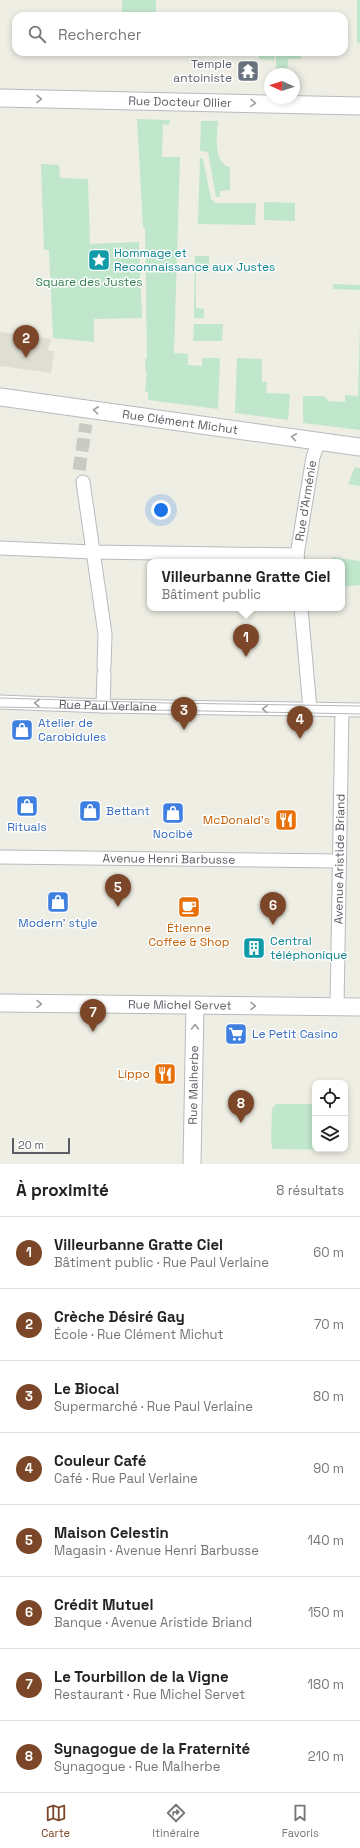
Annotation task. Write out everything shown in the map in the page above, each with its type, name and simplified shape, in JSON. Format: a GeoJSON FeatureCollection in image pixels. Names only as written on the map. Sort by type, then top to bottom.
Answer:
{"type":"FeatureCollection","features":[{"type":"Feature","properties":{"kind":"street","name":"Rue Docteur Ollier"},"geometry":{"type":"LineString","coordinates":[[0,98],[360,106]]}},
{"type":"Feature","properties":{"kind":"street","name":"Rue Clément Michut"},"geometry":{"type":"LineString","coordinates":[[0,397],[360,447]]}},
{"type":"Feature","properties":{"kind":"street","name":"Rue d'Arménie"},"geometry":{"type":"LineString","coordinates":[[298,559],[313,457],[320,441]]}},
{"type":"Feature","properties":{"kind":"street"},"geometry":{"type":"LineString","coordinates":[[83,482],[105,634],[103,706]]}},
{"type":"Feature","properties":{"kind":"street"},"geometry":{"type":"LineString","coordinates":[[0,548],[298,559]]}},
{"type":"Feature","properties":{"kind":"street"},"geometry":{"type":"LineString","coordinates":[[301,611],[310,709]]}},
{"type":"Feature","properties":{"kind":"street","name":"Rue Paul Verlaine"},"geometry":{"type":"LineString","coordinates":[[0,702],[103,706],[360,710]]}},
{"type":"Feature","properties":{"kind":"street","name":"Avenue Aristide Briand"},"geometry":{"type":"LineString","coordinates":[[337,1008],[338,861],[342,710]]}},
{"type":"Feature","properties":{"kind":"street","name":"Avenue Henri Barbusse"},"geometry":{"type":"LineString","coordinates":[[0,857],[338,861]]}},
{"type":"Feature","properties":{"kind":"street","name":"Rue Michel Servet"},"geometry":{"type":"LineString","coordinates":[[0,1003],[337,1008],[360,1007]]}},
{"type":"Feature","properties":{"kind":"street","name":"Rue Malherbe"},"geometry":{"type":"LineString","coordinates":[[192,1164],[195,1005]]}},
{"type":"Feature","properties":{"kind":"shaded area"},"geometry":{"type":"Polygon","coordinates":[[[0,332],[51,339],[50,345],[47,347],[49,351],[54,351],[51,373],[0,366],[0,332]]]}},
{"type":"Feature","properties":{"kind":"green space"},"geometry":{"type":"Polygon","coordinates":[[[122,0],[156,0],[156,12],[122,12],[122,0]]]}},
{"type":"Feature","properties":{"kind":"green space"},"geometry":{"type":"Polygon","coordinates":[[[357,0],[360,0],[360,43],[357,43],[357,0]]]}},
{"type":"Feature","properties":{"kind":"green space"},"geometry":{"type":"Polygon","coordinates":[[[259,56],[274,56],[274,60],[259,59],[259,56]]]}},
{"type":"Feature","properties":{"kind":"green space"},"geometry":{"type":"Polygon","coordinates":[[[276,56],[301,56],[301,59],[288,59],[287,68],[276,68],[276,56]]]}},
{"type":"Feature","properties":{"kind":"green space"},"geometry":{"type":"Polygon","coordinates":[[[137,119],[170,120],[169,125],[163,124],[162,157],[180,157],[174,353],[188,354],[188,365],[202,366],[202,358],[220,358],[218,409],[148,400],[148,392],[145,392],[147,374],[145,359],[147,358],[145,228],[143,227],[137,119]]]}},
{"type":"Feature","properties":{"kind":"green space"},"geometry":{"type":"Polygon","coordinates":[[[201,121],[218,121],[218,155],[225,165],[230,167],[230,190],[220,191],[220,197],[216,197],[208,152],[200,151],[201,121]]]}},
{"type":"Feature","properties":{"kind":"green space"},"geometry":{"type":"Polygon","coordinates":[[[200,158],[203,159],[211,199],[216,203],[256,203],[255,225],[198,224],[200,158]]]}},
{"type":"Feature","properties":{"kind":"green space","name":"Square des Justes"},"geometry":{"type":"Polygon","coordinates":[[[41,164],[59,165],[60,178],[88,179],[90,244],[139,242],[142,318],[94,319],[94,342],[53,338],[49,250],[44,250],[41,164]]]}},
{"type":"Feature","properties":{"kind":"green space"},"geometry":{"type":"Polygon","coordinates":[[[264,202],[295,203],[295,221],[264,220],[264,202]]]}},
{"type":"Feature","properties":{"kind":"green space"},"geometry":{"type":"Polygon","coordinates":[[[195,256],[209,256],[209,272],[196,272],[196,308],[204,309],[204,318],[194,318],[195,256]]]}},
{"type":"Feature","properties":{"kind":"green space"},"geometry":{"type":"Polygon","coordinates":[[[333,284],[360,285],[360,290],[333,289],[333,284]]]}},
{"type":"Feature","properties":{"kind":"green space"},"geometry":{"type":"Polygon","coordinates":[[[194,324],[223,324],[222,341],[193,341],[194,324]]]}},
{"type":"Feature","properties":{"kind":"green space"},"geometry":{"type":"Polygon","coordinates":[[[360,324],[360,430],[303,423],[303,396],[323,396],[329,401],[345,402],[345,395],[358,396],[360,324]]]}},
{"type":"Feature","properties":{"kind":"green space"},"geometry":{"type":"Polygon","coordinates":[[[237,358],[262,359],[262,382],[267,382],[266,393],[290,394],[288,420],[235,413],[237,358]]]}},
{"type":"Feature","properties":{"kind":"green space"},"geometry":{"type":"Polygon","coordinates":[[[355,467],[360,468],[360,486],[348,484],[355,467]]]}},
{"type":"Feature","properties":{"kind":"green space"},"geometry":{"type":"Polygon","coordinates":[[[331,557],[360,561],[360,585],[345,587],[345,559],[333,559],[331,557]]]}},
{"type":"Feature","properties":{"kind":"green space"},"geometry":{"type":"Polygon","coordinates":[[[276,1104],[312,1104],[312,1150],[272,1149],[272,1109],[276,1104]]]}},
{"type":"Feature","properties":{"kind":"tunnel"},"geometry":{"type":"LineString","coordinates":[[79,470],[86,424]]}},
{"type":"Feature","properties":{"kind":"tram line"},"geometry":{"type":"LineString","coordinates":[[0,698],[168,703],[360,706]]}},
{"type":"Feature","properties":{"kind":"tram line"},"geometry":{"type":"LineString","coordinates":[[0,707],[360,714]]}},
{"type":"Feature","properties":{"kind":"place","name":"Temple antoiniste"},"geometry":{"type":"Point","coordinates":[248,71]}},
{"type":"Feature","properties":{"kind":"place","name":"Hommage et Reconnaissance aux Justes"},"geometry":{"type":"Point","coordinates":[99,260]}},
{"type":"Feature","properties":{"kind":"place","name":"Crèche Désiré Gay"},"geometry":{"type":"Point","coordinates":[26,358]}},
{"type":"Feature","properties":{"kind":"place","name":"Villeurbanne Gratte Ciel"},"geometry":{"type":"Point","coordinates":[246,657]}},
{"type":"Feature","properties":{"kind":"place","name":"Atelier de Carobidules"},"geometry":{"type":"Point","coordinates":[22,730]}},
{"type":"Feature","properties":{"kind":"place","name":"Le Biocal"},"geometry":{"type":"Point","coordinates":[184,730]}},
{"type":"Feature","properties":{"kind":"place","name":"Couleur Café"},"geometry":{"type":"Point","coordinates":[300,739]}},
{"type":"Feature","properties":{"kind":"place","name":"Rituals"},"geometry":{"type":"Point","coordinates":[27,806]}},
{"type":"Feature","properties":{"kind":"place","name":"Bettant"},"geometry":{"type":"Point","coordinates":[90,811]}},
{"type":"Feature","properties":{"kind":"place","name":"Nocibé"},"geometry":{"type":"Point","coordinates":[173,813]}},
{"type":"Feature","properties":{"kind":"place","name":"McDonald's"},"geometry":{"type":"Point","coordinates":[286,820]}},
{"type":"Feature","properties":{"kind":"place","name":"Modern' style"},"geometry":{"type":"Point","coordinates":[58,902]}},
{"type":"Feature","properties":{"kind":"place","name":"Maison Celestin"},"geometry":{"type":"Point","coordinates":[118,907]}},
{"type":"Feature","properties":{"kind":"place","name":"Étienne Coffee & Shop"},"geometry":{"type":"Point","coordinates":[189,907]}},
{"type":"Feature","properties":{"kind":"place","name":"Crédit Mutuel"},"geometry":{"type":"Point","coordinates":[273,925]}},
{"type":"Feature","properties":{"kind":"place","name":"Central téléphonique"},"geometry":{"type":"Point","coordinates":[254,948]}},
{"type":"Feature","properties":{"kind":"place","name":"Le Tourbillon de la Vigne"},"geometry":{"type":"Point","coordinates":[93,1032]}},
{"type":"Feature","properties":{"kind":"place","name":"Le Petit Casino"},"geometry":{"type":"Point","coordinates":[236,1034]}},
{"type":"Feature","properties":{"kind":"place","name":"Lippo"},"geometry":{"type":"Point","coordinates":[165,1074]}},
{"type":"Feature","properties":{"kind":"place","name":"Synagogue de la Fraternité"},"geometry":{"type":"Point","coordinates":[241,1123]}}]}
